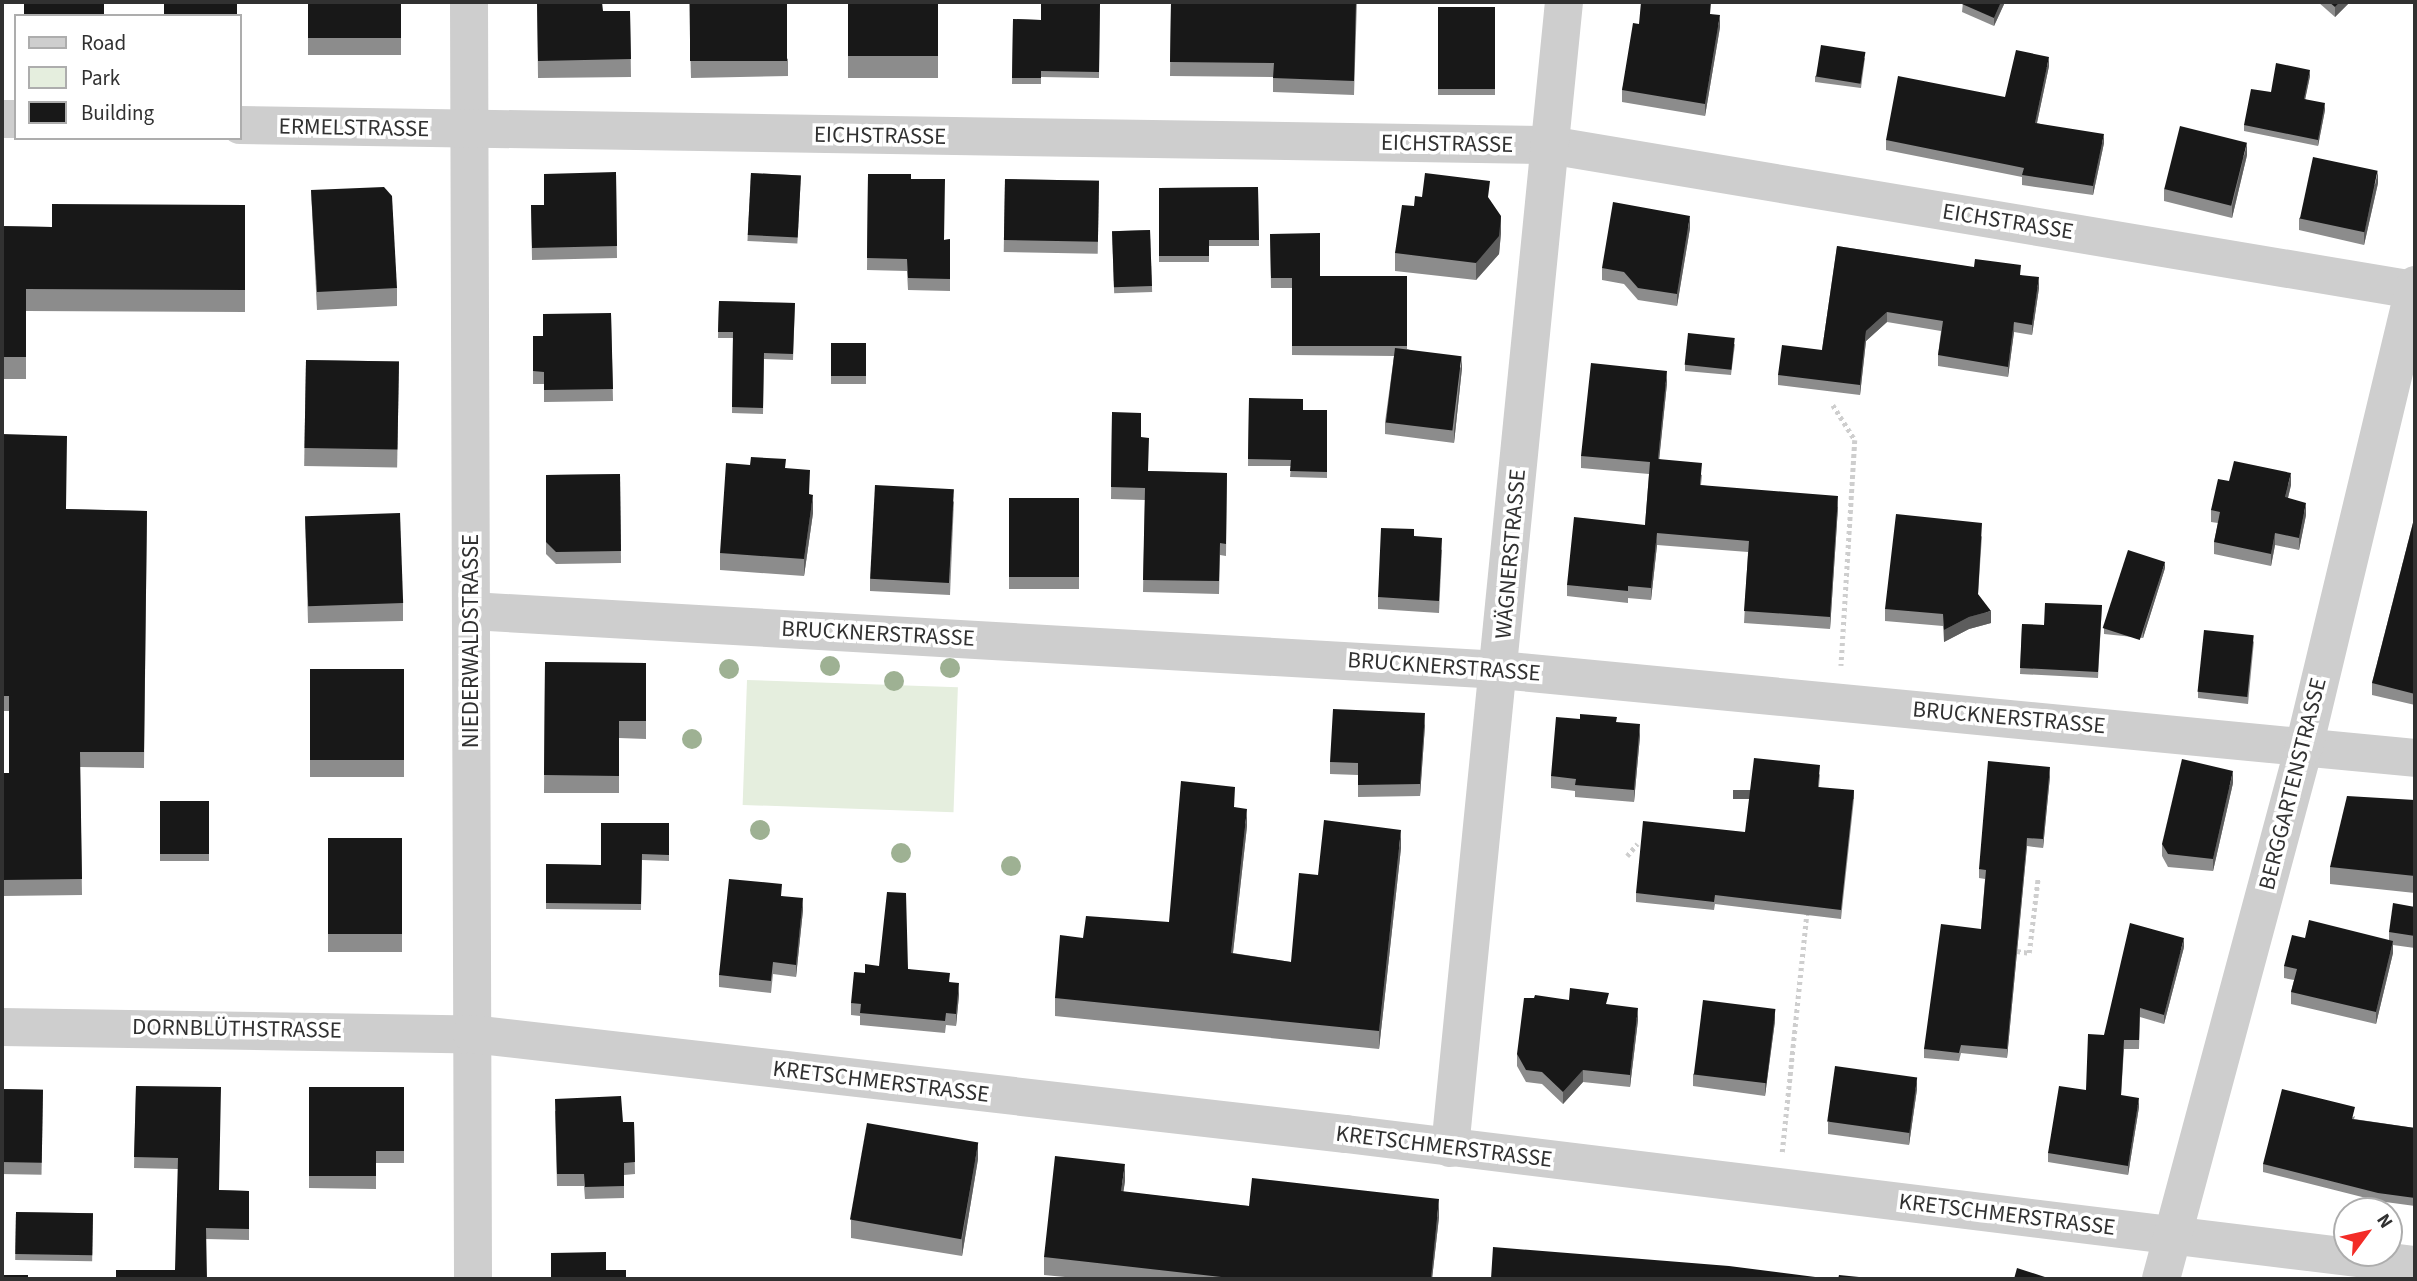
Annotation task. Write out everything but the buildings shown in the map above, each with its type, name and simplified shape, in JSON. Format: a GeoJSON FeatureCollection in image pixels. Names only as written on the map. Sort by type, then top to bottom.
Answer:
{"type":"FeatureCollection","features":[{"type":"Feature","properties":{"kind":"street","name":"NIEDERWALDSTRASSE"},"geometry":{"type":"LineString","coordinates":[[468,2],[473,1279]]}},
{"type":"Feature","properties":{"kind":"street","name":"WÄGNERSTRASSE"},"geometry":{"type":"LineString","coordinates":[[1450,1148],[1500,670],[1564,2]]}},
{"type":"Feature","properties":{"kind":"street","name":"ERMELSTRASSE"},"geometry":{"type":"LineString","coordinates":[[242,125],[469,130]]}},
{"type":"Feature","properties":{"kind":"street","name":"EICHSTRASSE"},"geometry":{"type":"LineString","coordinates":[[469,130],[1549,145],[2415,287]]}},
{"type":"Feature","properties":{"kind":"street","name":"BERGGARTENSTRASSE"},"geometry":{"type":"LineString","coordinates":[[2161,1279],[2304,747],[2415,287]]}},
{"type":"Feature","properties":{"kind":"street","name":"BRUCKNERSTRASSE"},"geometry":{"type":"LineString","coordinates":[[471,611],[1500,670],[2415,758]]}},
{"type":"Feature","properties":{"kind":"street","name":"DORNBLÜTHSTRASSE"},"geometry":{"type":"LineString","coordinates":[[2,1027],[472,1034]]}},
{"type":"Feature","properties":{"kind":"street","name":"KRETSCHMERSTRASSE"},"geometry":{"type":"LineString","coordinates":[[472,1034],[1450,1148],[2415,1265]]}},
{"type":"Feature","properties":{"kind":"path"},"geometry":{"type":"LineString","coordinates":[[1833,405],[1855,440],[1841,671]]}},
{"type":"Feature","properties":{"kind":"path"},"geometry":{"type":"LineString","coordinates":[[1627,856],[1637,844]]}},
{"type":"Feature","properties":{"kind":"path"},"geometry":{"type":"LineString","coordinates":[[2017,951],[2029,953],[2038,878]]}},
{"type":"Feature","properties":{"kind":"path"},"geometry":{"type":"LineString","coordinates":[[1782,1154],[1807,908]]}},
{"type":"Feature","properties":{"kind":"green space"},"geometry":{"type":"Polygon","coordinates":[[[747,680],[958,687],[954,812],[743,805],[747,680]]]}}]}
